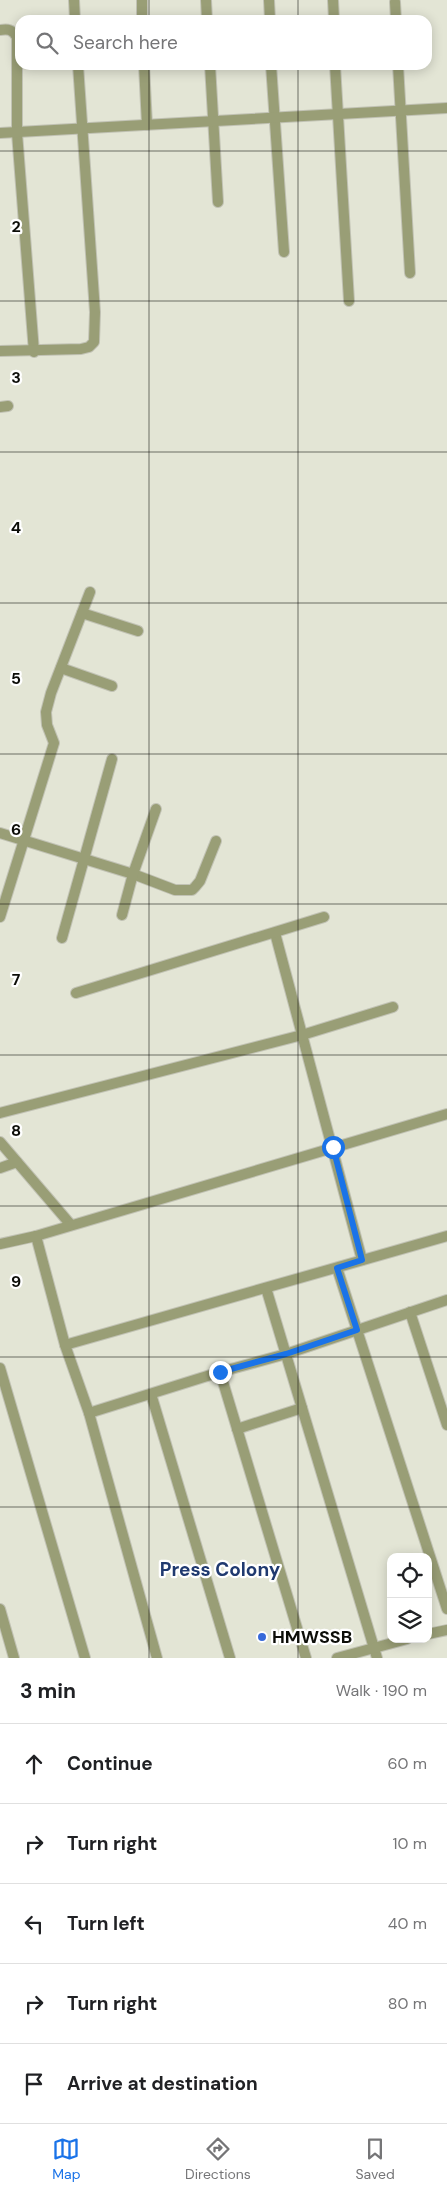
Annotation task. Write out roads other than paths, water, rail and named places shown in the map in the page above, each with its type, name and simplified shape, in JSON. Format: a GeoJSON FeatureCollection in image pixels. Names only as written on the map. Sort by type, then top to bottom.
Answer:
{"type":"FeatureCollection","features":[{"type":"Feature","properties":{"kind":"street"},"geometry":{"type":"LineString","coordinates":[[74,0],[75,15]]}},
{"type":"Feature","properties":{"kind":"street"},"geometry":{"type":"LineString","coordinates":[[142,0],[142,15]]}},
{"type":"Feature","properties":{"kind":"street"},"geometry":{"type":"LineString","coordinates":[[206,0],[208,15]]}},
{"type":"Feature","properties":{"kind":"street"},"geometry":{"type":"LineString","coordinates":[[269,0],[270,15]]}},
{"type":"Feature","properties":{"kind":"street"},"geometry":{"type":"LineString","coordinates":[[333,0],[334,15]]}},
{"type":"Feature","properties":{"kind":"street"},"geometry":{"type":"LineString","coordinates":[[395,2],[396,15]]}},
{"type":"Feature","properties":{"kind":"street"},"geometry":{"type":"LineString","coordinates":[[0,30],[13,31],[15,34]]}},
{"type":"Feature","properties":{"kind":"street"},"geometry":{"type":"LineString","coordinates":[[17,70],[17,133],[34,352]]}},
{"type":"Feature","properties":{"kind":"street"},"geometry":{"type":"LineString","coordinates":[[0,351],[34,352],[81,349],[94,342],[95,312],[78,70]]}},
{"type":"Feature","properties":{"kind":"street"},"geometry":{"type":"LineString","coordinates":[[144,70],[147,125]]}},
{"type":"Feature","properties":{"kind":"street"},"geometry":{"type":"LineString","coordinates":[[210,70],[218,202]]}},
{"type":"Feature","properties":{"kind":"street"},"geometry":{"type":"LineString","coordinates":[[272,70],[284,252]]}},
{"type":"Feature","properties":{"kind":"street"},"geometry":{"type":"LineString","coordinates":[[336,70],[348,302]]}},
{"type":"Feature","properties":{"kind":"street"},"geometry":{"type":"LineString","coordinates":[[398,70],[410,272]]}},
{"type":"Feature","properties":{"kind":"street"},"geometry":{"type":"LineString","coordinates":[[0,134],[447,108]]}},
{"type":"Feature","properties":{"kind":"street"},"geometry":{"type":"LineString","coordinates":[[0,917],[54,743],[47,725],[46,712],[60,668],[90,592]]}},
{"type":"Feature","properties":{"kind":"street"},"geometry":{"type":"LineString","coordinates":[[82,612],[138,631]]}},
{"type":"Feature","properties":{"kind":"street"},"geometry":{"type":"LineString","coordinates":[[60,668],[112,686]]}},
{"type":"Feature","properties":{"kind":"street"},"geometry":{"type":"LineString","coordinates":[[62,938],[82,860],[112,759]]}},
{"type":"Feature","properties":{"kind":"street"},"geometry":{"type":"LineString","coordinates":[[122,915],[133,874],[156,809]]}},
{"type":"Feature","properties":{"kind":"street"},"geometry":{"type":"LineString","coordinates":[[0,833],[82,860],[133,874],[175,890],[192,890],[200,881],[216,841]]}},
{"type":"Feature","properties":{"kind":"street"},"geometry":{"type":"LineString","coordinates":[[76,993],[324,917]]}},
{"type":"Feature","properties":{"kind":"street"},"geometry":{"type":"LineString","coordinates":[[275,933],[362,1260]]}},
{"type":"Feature","properties":{"kind":"street"},"geometry":{"type":"LineString","coordinates":[[0,1113],[302,1035],[393,1006]]}},
{"type":"Feature","properties":{"kind":"street"},"geometry":{"type":"LineString","coordinates":[[0,1244],[36,1236],[447,1114]]}},
{"type":"Feature","properties":{"kind":"street"},"geometry":{"type":"LineString","coordinates":[[0,1142],[71,1225]]}},
{"type":"Feature","properties":{"kind":"street"},"geometry":{"type":"LineString","coordinates":[[0,1168],[17,1162]]}},
{"type":"Feature","properties":{"kind":"street"},"geometry":{"type":"LineString","coordinates":[[36,1236],[65,1345],[89,1413],[157,1658]]}},
{"type":"Feature","properties":{"kind":"street"},"geometry":{"type":"LineString","coordinates":[[65,1345],[447,1236]]}},
{"type":"Feature","properties":{"kind":"street"},"geometry":{"type":"LineString","coordinates":[[337,1268],[447,1608]]}},
{"type":"Feature","properties":{"kind":"street"},"geometry":{"type":"LineString","coordinates":[[266,1288],[377,1658]]}},
{"type":"Feature","properties":{"kind":"street"},"geometry":{"type":"LineString","coordinates":[[89,1413],[220,1372],[286,1354],[447,1300]]}},
{"type":"Feature","properties":{"kind":"street"},"geometry":{"type":"LineString","coordinates":[[410,1312],[447,1425]]}},
{"type":"Feature","properties":{"kind":"street"},"geometry":{"type":"LineString","coordinates":[[0,1368],[4,1397],[85,1658]]}},
{"type":"Feature","properties":{"kind":"street"},"geometry":{"type":"LineString","coordinates":[[220,1372],[306,1658]]}},
{"type":"Feature","properties":{"kind":"street"},"geometry":{"type":"LineString","coordinates":[[151,1394],[230,1658]]}},
{"type":"Feature","properties":{"kind":"street"},"geometry":{"type":"LineString","coordinates":[[237,1429],[302,1408]]}},
{"type":"Feature","properties":{"kind":"street"},"geometry":{"type":"LineString","coordinates":[[0,1609],[14,1658]]}},
{"type":"Feature","properties":{"kind":"street"},"geometry":{"type":"LineString","coordinates":[[432,1633],[447,1630]]}},
{"type":"Feature","properties":{"kind":"street"},"geometry":{"type":"LineString","coordinates":[[338,1658],[390,1643]]}},
{"type":"Feature","properties":{"kind":"place","name":"HMWSSB"},"geometry":{"type":"Point","coordinates":[262,1637]}},
{"type":"Feature","properties":{"kind":"district","name":"Press Colony"},"geometry":{"type":"Point","coordinates":[220,1569]}}]}
